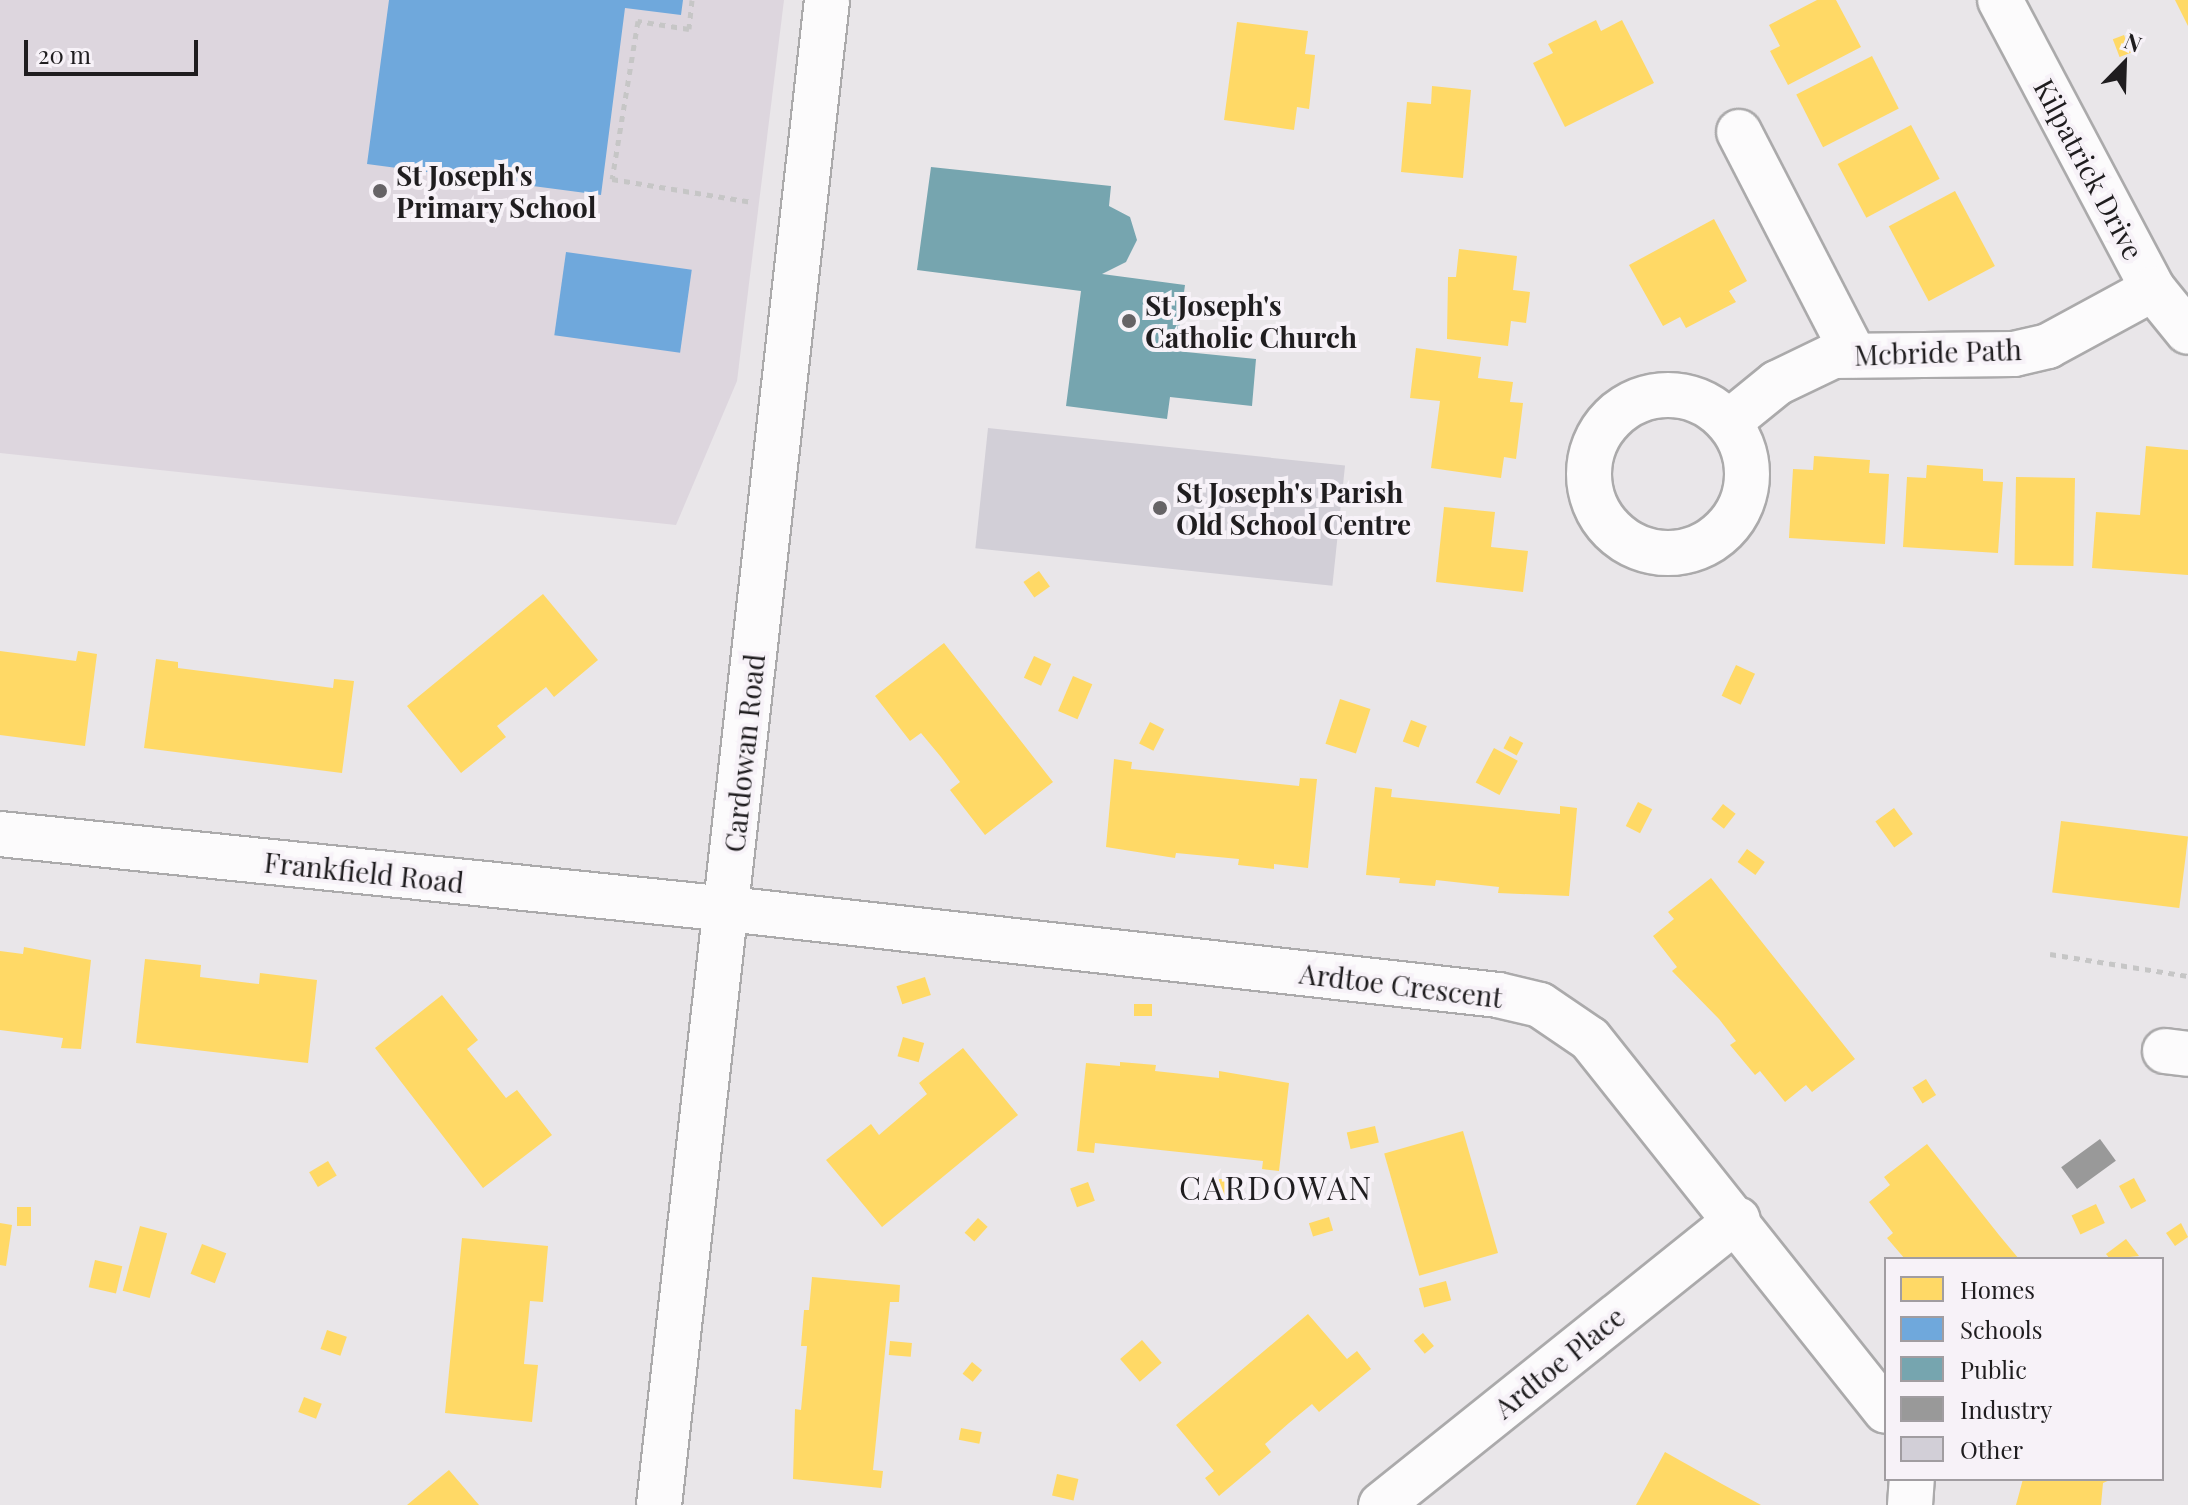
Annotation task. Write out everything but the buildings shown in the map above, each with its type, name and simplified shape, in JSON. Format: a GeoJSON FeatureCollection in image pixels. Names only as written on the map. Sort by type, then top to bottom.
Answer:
{"type":"FeatureCollection","features":[{"type":"Feature","properties":{"kind":"street","name":"Cardowan Road"},"geometry":{"type":"LineString","coordinates":[[659,1505],[728,909],[800,210],[827,0]]}},
{"type":"Feature","properties":{"kind":"street","name":"Kilpatrick Drive"},"geometry":{"type":"LineString","coordinates":[[2000,0],[2153,289],[2188,332]]}},
{"type":"Feature","properties":{"kind":"street"},"geometry":{"type":"LineString","coordinates":[[1739,132],[1854,355]]}},
{"type":"Feature","properties":{"kind":"street","name":"Mcbride Path"},"geometry":{"type":"LineString","coordinates":[[1729,422],[1803,368],[1854,355],[2014,354],[2048,346],[2153,289]]}},
{"type":"Feature","properties":{"kind":"street","name":"Frankfield Road"},"geometry":{"type":"LineString","coordinates":[[0,834],[728,909]]}},
{"type":"Feature","properties":{"kind":"street","name":"Ardtoe Crescent"},"geometry":{"type":"LineString","coordinates":[[728,909],[1498,995],[1540,1005],[1590,1039],[1738,1219],[1884,1408]]}},
{"type":"Feature","properties":{"kind":"street","name":"Ardtoe Place"},"geometry":{"type":"LineString","coordinates":[[1381,1505],[1738,1219]]}},
{"type":"Feature","properties":{"kind":"street"},"geometry":{"type":"LineString","coordinates":[[1910,1505],[1912,1481]]}},
{"type":"Feature","properties":{"kind":"path"},"geometry":{"type":"LineString","coordinates":[[692,0],[689,29],[638,21],[612,179],[800,210]]}},
{"type":"Feature","properties":{"kind":"path"},"geometry":{"type":"LineString","coordinates":[[2050,954],[2188,976]]}},
{"type":"Feature","properties":{"kind":"shaded area","name":"St Joseph's Primary School"},"geometry":{"type":"Polygon","coordinates":[[[0,0],[784,0],[737,381],[676,525],[0,453],[0,0]]]}},
{"type":"Feature","properties":{"kind":"place","name":"St Joseph's Primary School"},"geometry":{"type":"Point","coordinates":[380,191]}},
{"type":"Feature","properties":{"kind":"place","name":"St Joseph's Catholic Church"},"geometry":{"type":"Point","coordinates":[1129,321]}},
{"type":"Feature","properties":{"kind":"place","name":"St Joseph's Parish Old School Centre"},"geometry":{"type":"Point","coordinates":[1160,508]}},
{"type":"Feature","properties":{"kind":"district","name":"CARDOWAN"},"geometry":{"type":"Point","coordinates":[1276,1187]}}]}
